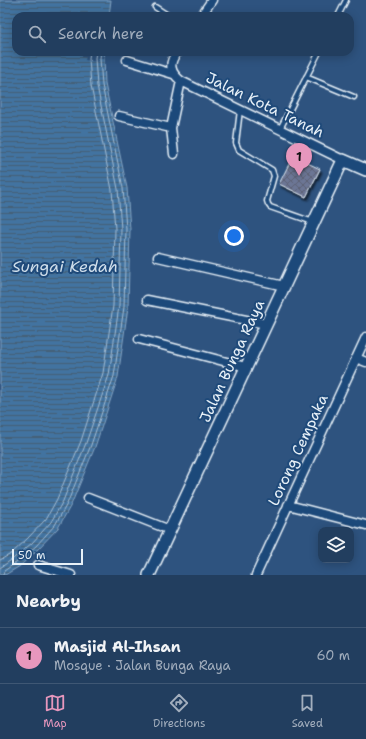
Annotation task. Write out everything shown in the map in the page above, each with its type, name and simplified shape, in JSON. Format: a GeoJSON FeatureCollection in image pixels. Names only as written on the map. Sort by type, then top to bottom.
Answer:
{"type":"FeatureCollection","features":[{"type":"Feature","properties":{"kind":"street"},"geometry":{"type":"LineString","coordinates":[[204,12],[212,0]]}},
{"type":"Feature","properties":{"kind":"street"},"geometry":{"type":"LineString","coordinates":[[174,56],[172,63],[174,74]]}},
{"type":"Feature","properties":{"kind":"street"},"geometry":{"type":"LineString","coordinates":[[127,60],[174,74]]}},
{"type":"Feature","properties":{"kind":"street","name":"Jalan Kota Tanah"},"geometry":{"type":"LineString","coordinates":[[174,74],[181,81],[366,170]]}},
{"type":"Feature","properties":{"kind":"street"},"geometry":{"type":"LineString","coordinates":[[174,154],[172,128],[181,81]]}},
{"type":"Feature","properties":{"kind":"street"},"geometry":{"type":"LineString","coordinates":[[119,116],[172,128]]}},
{"type":"Feature","properties":{"kind":"street","name":"Jalan Bunga Raya"},"geometry":{"type":"LineString","coordinates":[[149,575],[343,160]]}},
{"type":"Feature","properties":{"kind":"street"},"geometry":{"type":"LineString","coordinates":[[158,257],[284,286]]}},
{"type":"Feature","properties":{"kind":"street"},"geometry":{"type":"LineString","coordinates":[[147,300],[266,324]]}},
{"type":"Feature","properties":{"kind":"street","name":"Lorong Cempaka"},"geometry":{"type":"LineString","coordinates":[[256,575],[366,337]]}},
{"type":"Feature","properties":{"kind":"street"},"geometry":{"type":"LineString","coordinates":[[139,339],[246,367]]}},
{"type":"Feature","properties":{"kind":"street"},"geometry":{"type":"LineString","coordinates":[[356,358],[366,362]]}},
{"type":"Feature","properties":{"kind":"street"},"geometry":{"type":"LineString","coordinates":[[88,498],[170,530]]}},
{"type":"Feature","properties":{"kind":"street"},"geometry":{"type":"LineString","coordinates":[[288,505],[366,525]]}},
{"type":"Feature","properties":{"kind":"street"},"geometry":{"type":"LineString","coordinates":[[38,565],[70,575]]}},
{"type":"Feature","properties":{"kind":"lane"},"geometry":{"type":"LineString","coordinates":[[340,12],[346,0]]}},
{"type":"Feature","properties":{"kind":"lane"},"geometry":{"type":"LineString","coordinates":[[155,7],[163,12]]}},
{"type":"Feature","properties":{"kind":"lane"},"geometry":{"type":"LineString","coordinates":[[280,129],[317,56]]}},
{"type":"Feature","properties":{"kind":"lane"},"geometry":{"type":"LineString","coordinates":[[306,77],[354,97]]}},
{"type":"Feature","properties":{"kind":"lane"},"geometry":{"type":"LineString","coordinates":[[240,110],[236,143],[239,150],[272,170],[274,176],[267,201],[268,204],[314,222]]}},
{"type":"Feature","properties":{"kind":"water","name":"Sungai Kedah"},"geometry":{"type":"Polygon","coordinates":[[[0,0],[111,0],[110,12],[12,12],[12,56],[104,56],[105,84],[127,188],[130,229],[128,307],[118,377],[95,447],[71,505],[58,528],[20,566],[5,575],[0,575],[0,0]]]}},
{"type":"Feature","properties":{"kind":"pier"},"geometry":{"type":"Polygon","coordinates":[[[105,56],[104,58],[98,58],[98,62],[85,60],[86,57],[82,57],[105,56]]]}},
{"type":"Feature","properties":{"kind":"building"},"geometry":{"type":"Polygon","coordinates":[[[293,156],[320,169],[306,197],[279,184],[293,156]]]}},
{"type":"Feature","properties":{"kind":"place","name":"Masjid Al-Ihsan"},"geometry":{"type":"Point","coordinates":[299,176]}}]}
